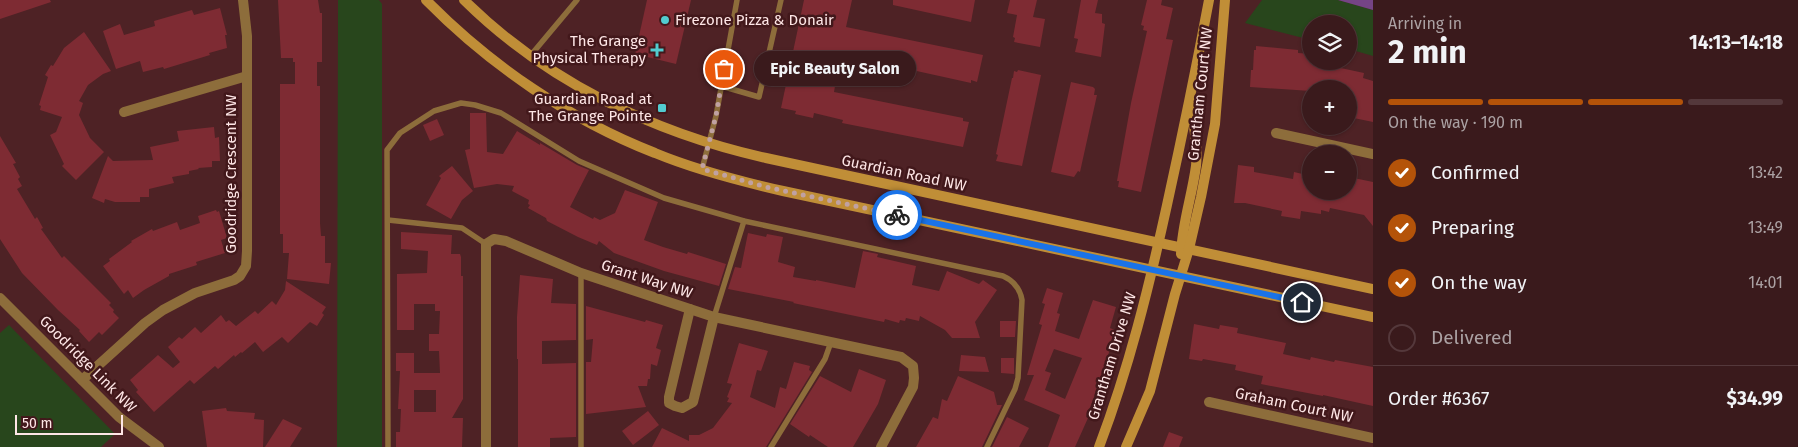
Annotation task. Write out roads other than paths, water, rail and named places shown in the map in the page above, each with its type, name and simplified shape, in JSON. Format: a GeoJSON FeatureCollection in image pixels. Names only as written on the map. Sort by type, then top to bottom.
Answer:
{"type":"FeatureCollection","features":[{"type":"Feature","properties":{"kind":"main road"},"geometry":{"type":"LineString","coordinates":[[426,0],[492,59],[553,101],[582,118],[655,153],[702,169],[783,190],[1373,317]]}},
{"type":"Feature","properties":{"kind":"main road","name":"Guardian Road NW"},"geometry":{"type":"LineString","coordinates":[[464,0],[493,27],[560,75],[614,106],[709,144],[766,158],[1373,289]]}},
{"type":"Feature","properties":{"kind":"main road","name":"Grantham Court NW"},"geometry":{"type":"LineString","coordinates":[[1158,243],[1190,101],[1210,0]]}},
{"type":"Feature","properties":{"kind":"main road","name":"Grantham Court NW"},"geometry":{"type":"LineString","coordinates":[[1185,249],[1210,156],[1215,124],[1225,0]]}},
{"type":"Feature","properties":{"kind":"main road"},"geometry":{"type":"LineString","coordinates":[[1126,447],[1150,391],[1175,294],[1182,275],[1196,164],[1196,142],[1190,101]]}},
{"type":"Feature","properties":{"kind":"main road","name":"Grantham Drive NW"},"geometry":{"type":"LineString","coordinates":[[1099,447],[1125,375],[1158,243]]}},
{"type":"Feature","properties":{"kind":"street","name":"Goodridge Crescent NW"},"geometry":{"type":"LineString","coordinates":[[82,380],[145,323],[163,310],[195,293],[230,283],[240,276],[243,271],[247,251],[247,36],[243,0]]}},
{"type":"Feature","properties":{"kind":"street"},"geometry":{"type":"LineString","coordinates":[[124,112],[246,76]]}},
{"type":"Feature","properties":{"kind":"street"},"geometry":{"type":"LineString","coordinates":[[1276,133],[1373,154]]}},
{"type":"Feature","properties":{"kind":"street","name":"Grant Way NW"},"geometry":{"type":"LineString","coordinates":[[486,244],[494,239],[506,241],[581,273],[714,317],[893,354],[907,360],[913,366],[913,387],[881,447]]}},
{"type":"Feature","properties":{"kind":"street"},"geometry":{"type":"LineString","coordinates":[[486,244],[486,447]]}},
{"type":"Feature","properties":{"kind":"street","name":"Goodridge Link NW"},"geometry":{"type":"LineString","coordinates":[[0,298],[119,417],[159,447]]}},
{"type":"Feature","properties":{"kind":"street"},"geometry":{"type":"LineString","coordinates":[[690,309],[669,397],[670,403],[675,406],[682,408],[693,402],[714,317]]}},
{"type":"Feature","properties":{"kind":"street","name":"Graham Court NW"},"geometry":{"type":"LineString","coordinates":[[1209,402],[1373,438]]}},
{"type":"Feature","properties":{"kind":"lane"},"geometry":{"type":"LineString","coordinates":[[531,55],[577,0]]}},
{"type":"Feature","properties":{"kind":"lane"},"geometry":{"type":"LineString","coordinates":[[702,169],[709,144],[737,0]]}},
{"type":"Feature","properties":{"kind":"lane"},"geometry":{"type":"LineString","coordinates":[[721,86],[759,97],[781,0]]}},
{"type":"Feature","properties":{"kind":"lane"},"geometry":{"type":"LineString","coordinates":[[388,447],[387,150],[400,133],[434,111],[461,103],[474,105],[500,114],[579,161],[664,198],[744,221],[1004,276],[1012,280],[1021,292],[1022,300],[1018,378],[1015,390],[987,447]]}},
{"type":"Feature","properties":{"kind":"lane"},"geometry":{"type":"LineString","coordinates":[[388,220],[462,228],[486,244]]}},
{"type":"Feature","properties":{"kind":"lane"},"geometry":{"type":"LineString","coordinates":[[714,317],[744,221]]}},
{"type":"Feature","properties":{"kind":"lane"},"geometry":{"type":"LineString","coordinates":[[581,273],[581,447]]}},
{"type":"Feature","properties":{"kind":"lane"},"geometry":{"type":"LineString","coordinates":[[771,447],[825,359],[831,342]]}},
{"type":"Feature","properties":{"kind":"place","name":"Firezone Pizza & Donair"},"geometry":{"type":"Point","coordinates":[665,20]}},
{"type":"Feature","properties":{"kind":"place","name":"The Grange Physical Therapy"},"geometry":{"type":"Point","coordinates":[657,50]}},
{"type":"Feature","properties":{"kind":"place","name":"Epic Beauty Salon"},"geometry":{"type":"Point","coordinates":[724,69]}},
{"type":"Feature","properties":{"kind":"place","name":"Guardian Road at The Grange Pointe"},"geometry":{"type":"Point","coordinates":[662,108]}}]}
